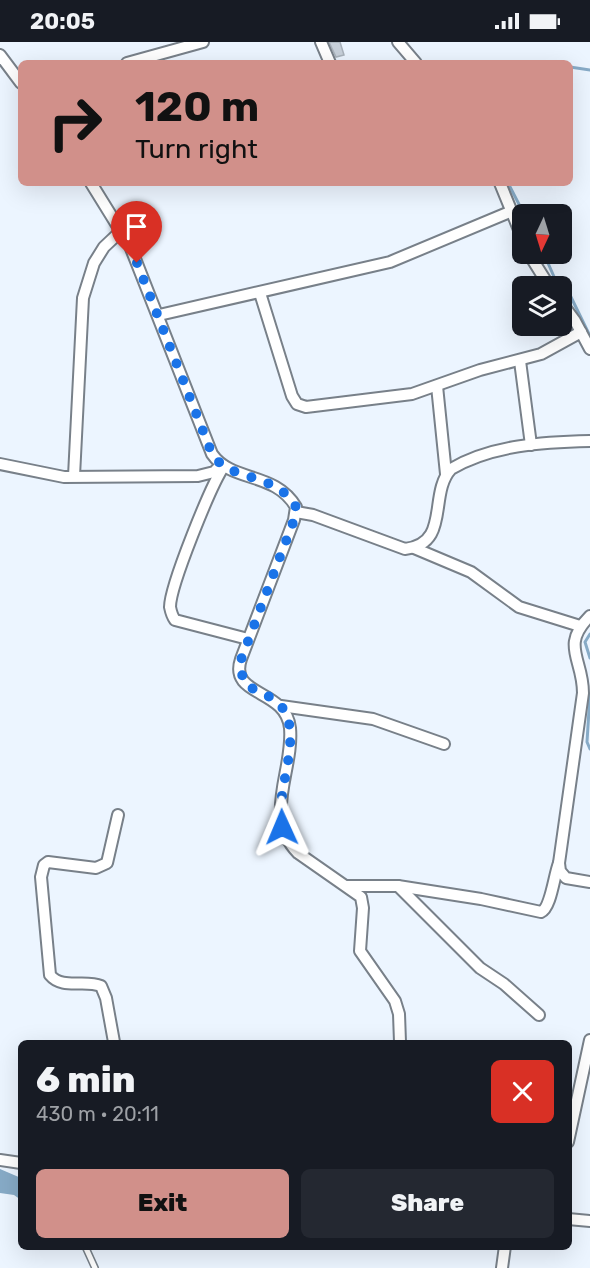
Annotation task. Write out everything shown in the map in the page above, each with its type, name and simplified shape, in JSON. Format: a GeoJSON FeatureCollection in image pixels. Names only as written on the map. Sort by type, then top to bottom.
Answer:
{"type":"FeatureCollection","features":[{"type":"Feature","properties":{"kind":"street"},"geometry":{"type":"LineString","coordinates":[[139,60],[203,42]]}},
{"type":"Feature","properties":{"kind":"street"},"geometry":{"type":"LineString","coordinates":[[321,42],[329,60]]}},
{"type":"Feature","properties":{"kind":"street"},"geometry":{"type":"LineString","coordinates":[[398,42],[413,60]]}},
{"type":"Feature","properties":{"kind":"street"},"geometry":{"type":"LineString","coordinates":[[0,55],[18,79]]}},
{"type":"Feature","properties":{"kind":"street"},"geometry":{"type":"LineString","coordinates":[[93,186],[121,231],[159,315],[212,454],[223,465],[278,487],[291,499],[296,512],[239,665],[242,680],[281,706],[373,719],[444,744]]}},
{"type":"Feature","properties":{"kind":"street"},"geometry":{"type":"LineString","coordinates":[[159,315],[390,262],[512,211],[501,186]]}},
{"type":"Feature","properties":{"kind":"street"},"geometry":{"type":"LineString","coordinates":[[74,477],[83,298],[94,263],[104,247],[121,231]]}},
{"type":"Feature","properties":{"kind":"street"},"geometry":{"type":"LineString","coordinates":[[260,293],[292,396],[301,406],[412,394],[480,370],[541,354],[581,332]]}},
{"type":"Feature","properties":{"kind":"street"},"geometry":{"type":"LineString","coordinates":[[572,319],[590,349]]}},
{"type":"Feature","properties":{"kind":"street"},"geometry":{"type":"LineString","coordinates":[[520,361],[531,445]]}},
{"type":"Feature","properties":{"kind":"street"},"geometry":{"type":"LineString","coordinates":[[296,512],[313,515],[405,549],[414,548],[431,536],[446,474],[436,386]]}},
{"type":"Feature","properties":{"kind":"street"},"geometry":{"type":"LineString","coordinates":[[446,474],[457,465],[474,459],[531,445],[590,441]]}},
{"type":"Feature","properties":{"kind":"street"},"geometry":{"type":"LineString","coordinates":[[0,464],[41,474],[74,477],[198,476],[214,472],[223,465]]}},
{"type":"Feature","properties":{"kind":"street"},"geometry":{"type":"LineString","coordinates":[[223,465],[190,544],[172,597],[171,614],[175,620],[248,639]]}},
{"type":"Feature","properties":{"kind":"street"},"geometry":{"type":"LineString","coordinates":[[414,548],[471,572],[519,607],[580,626]]}},
{"type":"Feature","properties":{"kind":"street"},"geometry":{"type":"LineString","coordinates":[[347,886],[398,886],[481,899],[541,912],[548,905],[553,878],[559,863],[583,693],[583,679],[573,649],[574,637],[590,615]]}},
{"type":"Feature","properties":{"kind":"street"},"geometry":{"type":"LineString","coordinates":[[281,706],[290,727],[279,817],[285,836],[298,853],[347,886],[362,902],[360,951],[395,1002],[399,1014],[400,1040]]}},
{"type":"Feature","properties":{"kind":"street"},"geometry":{"type":"LineString","coordinates":[[114,1040],[106,998],[100,986],[91,983],[66,983],[54,980],[50,975],[41,877],[44,865],[48,862],[96,868],[107,863],[117,815]]}},
{"type":"Feature","properties":{"kind":"street"},"geometry":{"type":"LineString","coordinates":[[559,863],[560,871],[566,878],[590,882]]}},
{"type":"Feature","properties":{"kind":"street"},"geometry":{"type":"LineString","coordinates":[[398,886],[480,968],[504,984],[539,1015]]}},
{"type":"Feature","properties":{"kind":"street"},"geometry":{"type":"LineString","coordinates":[[572,1123],[590,1040]]}},
{"type":"Feature","properties":{"kind":"street"},"geometry":{"type":"LineString","coordinates":[[0,1160],[18,1163]]}},
{"type":"Feature","properties":{"kind":"street"},"geometry":{"type":"LineString","coordinates":[[572,1219],[590,1221]]}},
{"type":"Feature","properties":{"kind":"street"},"geometry":{"type":"LineString","coordinates":[[502,1268],[504,1250]]}},
{"type":"Feature","properties":{"kind":"lane"},"geometry":{"type":"LineString","coordinates":[[87,1250],[95,1268]]}},
{"type":"Feature","properties":{"kind":"water"},"geometry":{"type":"Polygon","coordinates":[[[0,1169],[18,1177],[18,1198],[0,1193],[0,1169]]]}},
{"type":"Feature","properties":{"kind":"building"},"geometry":{"type":"Polygon","coordinates":[[[329,42],[340,42],[344,55],[336,57],[329,42]]]}},
{"type":"Feature","properties":{"kind":"waterway"},"geometry":{"type":"LineString","coordinates":[[573,67],[590,70]]}},
{"type":"Feature","properties":{"kind":"waterway"},"geometry":{"type":"LineString","coordinates":[[510,186],[519,204]]}},
{"type":"Feature","properties":{"kind":"waterway"},"geometry":{"type":"LineString","coordinates":[[548,264],[555,279],[569,293],[590,336]]}},
{"type":"Feature","properties":{"kind":"waterway"},"geometry":{"type":"LineString","coordinates":[[590,634],[585,642],[590,658]]}},
{"type":"Feature","properties":{"kind":"waterway"},"geometry":{"type":"LineString","coordinates":[[590,694],[587,742],[590,749]]}},
{"type":"Feature","properties":{"kind":"route"},"geometry":{"type":"LineString","coordinates":[[137,263],[212,454],[222,465],[230,469],[258,477],[278,487],[286,493],[296,507],[294,520],[239,665],[240,675],[245,684],[274,699],[281,706],[290,727],[279,817],[282,827]]}}]}
